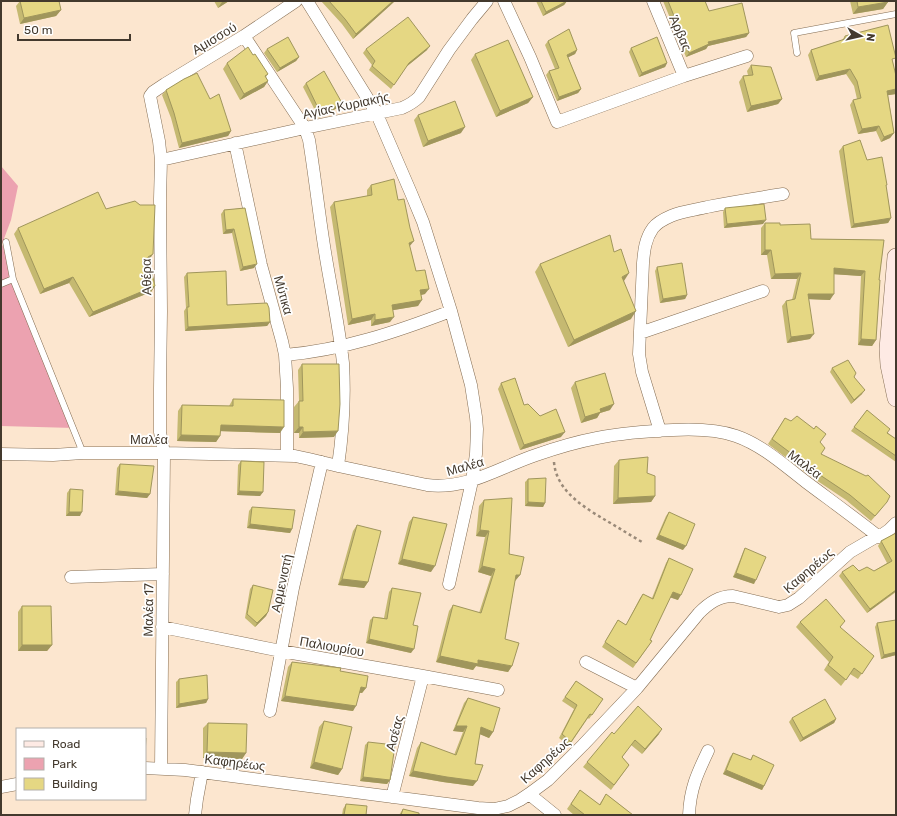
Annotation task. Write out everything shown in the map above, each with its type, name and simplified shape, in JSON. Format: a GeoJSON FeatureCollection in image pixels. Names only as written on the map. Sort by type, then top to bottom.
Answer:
{"type":"FeatureCollection","features":[{"type":"Feature","properties":{"kind":"street","name":"Αμισσού"},"geometry":{"type":"LineString","coordinates":[[151,101],[150,96],[153,92],[244,36],[296,1]]}},
{"type":"Feature","properties":{"kind":"street"},"geometry":{"type":"LineString","coordinates":[[307,1],[376,112],[411,193],[423,222],[451,311],[471,385],[477,429],[476,454],[472,481],[449,584]]}},
{"type":"Feature","properties":{"kind":"street","name":"Αγίας Κυριακής"},"geometry":{"type":"LineString","coordinates":[[161,160],[376,112],[402,108],[414,102],[457,39],[487,1]]}},
{"type":"Feature","properties":{"kind":"street"},"geometry":{"type":"LineString","coordinates":[[504,1],[527,50],[556,122],[684,76],[747,56]]}},
{"type":"Feature","properties":{"kind":"street","name":"Άρβας"},"geometry":{"type":"LineString","coordinates":[[653,1],[684,76]]}},
{"type":"Feature","properties":{"kind":"street"},"geometry":{"type":"LineString","coordinates":[[244,36],[305,128],[309,140],[326,259],[341,346],[344,405],[338,466]]}},
{"type":"Feature","properties":{"kind":"street","name":"Αθέρα"},"geometry":{"type":"LineString","coordinates":[[151,101],[159,141],[161,160],[160,432],[164,453]]}},
{"type":"Feature","properties":{"kind":"street","name":"Μύτικα"},"geometry":{"type":"LineString","coordinates":[[235,143],[261,265],[285,356],[287,388],[287,456]]}},
{"type":"Feature","properties":{"kind":"street"},"geometry":{"type":"LineString","coordinates":[[660,431],[642,372],[639,354],[644,248],[647,238],[662,220],[671,216],[737,201],[783,194]]}},
{"type":"Feature","properties":{"kind":"street"},"geometry":{"type":"LineString","coordinates":[[896,257],[888,349],[890,370],[896,398]]}},
{"type":"Feature","properties":{"kind":"street"},"geometry":{"type":"LineString","coordinates":[[640,333],[763,291]]}},
{"type":"Feature","properties":{"kind":"street"},"geometry":{"type":"LineString","coordinates":[[285,356],[367,340],[451,311]]}},
{"type":"Feature","properties":{"kind":"street","name":"Μαλέα"},"geometry":{"type":"LineString","coordinates":[[1,454],[53,455],[83,453],[164,453],[301,457],[438,486],[472,481],[554,449],[596,438],[660,431],[701,430],[726,433],[745,440],[758,447],[874,533]]}},
{"type":"Feature","properties":{"kind":"street","name":"Μαλέα 17"},"geometry":{"type":"LineString","coordinates":[[160,768],[164,453]]}},
{"type":"Feature","properties":{"kind":"street","name":"Αρμενιστή"},"geometry":{"type":"LineString","coordinates":[[270,711],[293,588],[322,462]]}},
{"type":"Feature","properties":{"kind":"street"},"geometry":{"type":"LineString","coordinates":[[874,533],[879,537],[896,523]]}},
{"type":"Feature","properties":{"kind":"street","name":"Καφηρέως"},"geometry":{"type":"LineString","coordinates":[[146,768],[202,772],[478,808],[494,812],[529,794],[562,767],[637,688],[708,604],[728,596],[733,596],[779,607],[788,605],[799,598],[850,552],[874,538],[874,533]]}},
{"type":"Feature","properties":{"kind":"street"},"geometry":{"type":"LineString","coordinates":[[71,577],[163,574]]}},
{"type":"Feature","properties":{"kind":"street","name":"Παλιουρίου"},"geometry":{"type":"LineString","coordinates":[[162,627],[281,651],[498,690]]}},
{"type":"Feature","properties":{"kind":"street"},"geometry":{"type":"LineString","coordinates":[[586,662],[637,688]]}},
{"type":"Feature","properties":{"kind":"street","name":"Ασέας"},"geometry":{"type":"LineString","coordinates":[[392,797],[423,676]]}},
{"type":"Feature","properties":{"kind":"street"},"geometry":{"type":"LineString","coordinates":[[689,815],[690,798],[693,786],[708,751]]}},
{"type":"Feature","properties":{"kind":"street"},"geometry":{"type":"LineString","coordinates":[[195,815],[202,772]]}},
{"type":"Feature","properties":{"kind":"street"},"geometry":{"type":"LineString","coordinates":[[1,787],[16,784]]}},
{"type":"Feature","properties":{"kind":"street"},"geometry":{"type":"LineString","coordinates":[[529,794],[555,815]]}},
{"type":"Feature","properties":{"kind":"lane"},"geometry":{"type":"LineString","coordinates":[[797,53],[794,33],[896,14]]}},
{"type":"Feature","properties":{"kind":"lane"},"geometry":{"type":"LineString","coordinates":[[6,242],[13,280],[83,453]]}},
{"type":"Feature","properties":{"kind":"lane"},"geometry":{"type":"LineString","coordinates":[[1,284],[13,280]]}},
{"type":"Feature","properties":{"kind":"path"},"geometry":{"type":"LineString","coordinates":[[554,449],[554,470],[562,485],[572,496],[585,508],[642,542]]}},
{"type":"Feature","properties":{"kind":"green space"},"geometry":{"type":"Polygon","coordinates":[[[1,166],[18,186],[11,220],[2,244],[74,428],[1,426],[1,166]]]}},
{"type":"Feature","properties":{"kind":"building"},"geometry":{"type":"Polygon","coordinates":[[[20,1],[59,1],[61,10],[24,18],[20,1]]]}},
{"type":"Feature","properties":{"kind":"building"},"geometry":{"type":"Polygon","coordinates":[[[329,1],[393,1],[356,34],[329,1]]]}},
{"type":"Feature","properties":{"kind":"building"},"geometry":{"type":"Polygon","coordinates":[[[541,1],[567,1],[546,12],[541,1]]]}},
{"type":"Feature","properties":{"kind":"building"},"geometry":{"type":"Polygon","coordinates":[[[668,1],[705,1],[709,11],[742,3],[749,33],[708,42],[709,44],[689,53],[668,1]]]}},
{"type":"Feature","properties":{"kind":"building"},"geometry":{"type":"Polygon","coordinates":[[[857,1],[888,1],[888,2],[858,7],[857,1]]]}},
{"type":"Feature","properties":{"kind":"building"},"geometry":{"type":"Polygon","coordinates":[[[408,17],[430,46],[409,63],[394,85],[372,66],[375,61],[366,49],[408,17]]]}},
{"type":"Feature","properties":{"kind":"building"},"geometry":{"type":"Polygon","coordinates":[[[888,25],[896,58],[892,59],[896,76],[896,89],[887,91],[894,133],[884,137],[879,126],[862,129],[853,100],[861,98],[857,81],[850,69],[819,76],[811,50],[845,39],[845,36],[888,25]]]}},
{"type":"Feature","properties":{"kind":"building"},"geometry":{"type":"Polygon","coordinates":[[[569,29],[577,50],[567,55],[581,89],[559,97],[549,71],[559,68],[548,41],[569,29]]]}},
{"type":"Feature","properties":{"kind":"building"},"geometry":{"type":"Polygon","coordinates":[[[288,37],[299,57],[280,68],[267,49],[288,37]]]}},
{"type":"Feature","properties":{"kind":"building"},"geometry":{"type":"Polygon","coordinates":[[[657,37],[667,63],[642,73],[631,48],[657,37]]]}},
{"type":"Feature","properties":{"kind":"building"},"geometry":{"type":"Polygon","coordinates":[[[508,40],[533,97],[500,111],[475,54],[508,40]]]}},
{"type":"Feature","properties":{"kind":"building"},"geometry":{"type":"Polygon","coordinates":[[[248,47],[253,55],[255,54],[268,74],[265,76],[268,81],[244,94],[227,63],[248,47]]]}},
{"type":"Feature","properties":{"kind":"building"},"geometry":{"type":"Polygon","coordinates":[[[751,65],[771,67],[782,99],[751,106],[743,76],[753,75],[751,65]]]}},
{"type":"Feature","properties":{"kind":"building"},"geometry":{"type":"Polygon","coordinates":[[[324,71],[342,103],[321,114],[306,83],[324,71]]]}},
{"type":"Feature","properties":{"kind":"building"},"geometry":{"type":"Polygon","coordinates":[[[197,73],[210,99],[219,94],[231,131],[182,143],[166,90],[197,73]]]}},
{"type":"Feature","properties":{"kind":"building"},"geometry":{"type":"Polygon","coordinates":[[[455,101],[465,127],[428,141],[418,115],[455,101]]]}},
{"type":"Feature","properties":{"kind":"building"},"geometry":{"type":"Polygon","coordinates":[[[860,140],[867,160],[882,157],[891,218],[854,224],[843,146],[860,140]]]}},
{"type":"Feature","properties":{"kind":"building"},"geometry":{"type":"Polygon","coordinates":[[[394,179],[398,200],[404,199],[414,241],[409,243],[416,271],[425,270],[429,289],[420,290],[422,300],[392,305],[394,317],[375,320],[375,314],[352,319],[334,202],[372,195],[371,185],[394,179]]]}},
{"type":"Feature","properties":{"kind":"building"},"geometry":{"type":"Polygon","coordinates":[[[98,192],[106,209],[135,201],[140,205],[155,205],[153,254],[148,257],[155,286],[93,312],[73,277],[44,289],[18,228],[98,192]]]}},
{"type":"Feature","properties":{"kind":"building"},"geometry":{"type":"Polygon","coordinates":[[[764,204],[766,220],[727,224],[725,208],[764,204]]]}},
{"type":"Feature","properties":{"kind":"building"},"geometry":{"type":"Polygon","coordinates":[[[245,208],[257,264],[243,267],[234,229],[226,230],[224,210],[245,208]]]}},
{"type":"Feature","properties":{"kind":"building"},"geometry":{"type":"Polygon","coordinates":[[[765,223],[780,223],[780,225],[810,224],[811,239],[884,240],[879,280],[876,340],[861,339],[865,271],[834,268],[834,294],[808,294],[814,334],[791,337],[786,301],[795,299],[801,273],[775,274],[771,250],[765,250],[765,223]]]}},
{"type":"Feature","properties":{"kind":"building"},"geometry":{"type":"Polygon","coordinates":[[[610,235],[614,252],[621,249],[629,273],[622,277],[636,311],[574,340],[540,264],[610,235]]]}},
{"type":"Feature","properties":{"kind":"building"},"geometry":{"type":"Polygon","coordinates":[[[682,263],[687,295],[663,299],[657,267],[682,263]]]}},
{"type":"Feature","properties":{"kind":"building"},"geometry":{"type":"Polygon","coordinates":[[[226,271],[227,305],[267,303],[270,322],[188,327],[187,307],[189,307],[187,273],[226,271]]]}},
{"type":"Feature","properties":{"kind":"building"},"geometry":{"type":"Polygon","coordinates":[[[848,360],[856,373],[854,377],[865,390],[854,400],[832,368],[848,360]]]}},
{"type":"Feature","properties":{"kind":"building"},"geometry":{"type":"Polygon","coordinates":[[[302,364],[339,364],[340,404],[338,431],[303,432],[303,427],[299,427],[299,401],[303,401],[302,364]]]}},
{"type":"Feature","properties":{"kind":"building"},"geometry":{"type":"Polygon","coordinates":[[[605,373],[614,404],[600,409],[601,412],[585,417],[575,382],[605,373]]]}},
{"type":"Feature","properties":{"kind":"building"},"geometry":{"type":"Polygon","coordinates":[[[515,378],[524,405],[528,404],[540,416],[556,409],[565,432],[524,445],[501,383],[515,378]]]}},
{"type":"Feature","properties":{"kind":"building"},"geometry":{"type":"Polygon","coordinates":[[[233,399],[284,400],[284,427],[221,425],[220,436],[181,435],[182,405],[233,406],[233,399]]]}},
{"type":"Feature","properties":{"kind":"building"},"geometry":{"type":"Polygon","coordinates":[[[867,410],[890,429],[887,433],[896,439],[896,456],[854,427],[867,410]]]}},
{"type":"Feature","properties":{"kind":"building"},"geometry":{"type":"Polygon","coordinates":[[[797,416],[814,429],[816,426],[826,434],[820,442],[825,448],[821,454],[866,476],[868,475],[890,496],[875,516],[850,495],[820,475],[772,439],[785,418],[791,421],[797,416]]]}},
{"type":"Feature","properties":{"kind":"building"},"geometry":{"type":"Polygon","coordinates":[[[648,457],[647,473],[655,476],[655,496],[618,498],[619,460],[648,457]]]}},
{"type":"Feature","properties":{"kind":"building"},"geometry":{"type":"Polygon","coordinates":[[[241,461],[264,462],[263,492],[239,491],[241,461]]]}},
{"type":"Feature","properties":{"kind":"building"},"geometry":{"type":"Polygon","coordinates":[[[120,464],[154,466],[150,494],[118,491],[120,464]]]}},
{"type":"Feature","properties":{"kind":"building"},"geometry":{"type":"Polygon","coordinates":[[[546,478],[545,503],[528,502],[528,479],[546,478]]]}},
{"type":"Feature","properties":{"kind":"building"},"geometry":{"type":"Polygon","coordinates":[[[70,489],[83,490],[82,512],[69,512],[70,489]]]}},
{"type":"Feature","properties":{"kind":"building"},"geometry":{"type":"Polygon","coordinates":[[[512,498],[509,554],[524,557],[520,575],[516,575],[505,639],[519,643],[512,666],[478,660],[478,664],[440,656],[453,605],[481,613],[495,569],[482,566],[489,531],[480,530],[484,500],[512,498]]]}},
{"type":"Feature","properties":{"kind":"building"},"geometry":{"type":"Polygon","coordinates":[[[252,507],[295,510],[292,529],[250,524],[252,507]]]}},
{"type":"Feature","properties":{"kind":"building"},"geometry":{"type":"Polygon","coordinates":[[[669,512],[695,524],[686,546],[659,535],[669,512]]]}},
{"type":"Feature","properties":{"kind":"building"},"geometry":{"type":"Polygon","coordinates":[[[413,517],[447,524],[435,566],[402,559],[413,517]]]}},
{"type":"Feature","properties":{"kind":"building"},"geometry":{"type":"Polygon","coordinates":[[[357,525],[381,531],[368,582],[342,579],[357,525]]]}},
{"type":"Feature","properties":{"kind":"building"},"geometry":{"type":"Polygon","coordinates":[[[896,533],[896,590],[870,609],[842,572],[853,565],[859,571],[867,567],[874,571],[892,561],[881,541],[896,533]]]}},
{"type":"Feature","properties":{"kind":"building"},"geometry":{"type":"Polygon","coordinates":[[[745,548],[766,557],[756,580],[736,573],[745,548]]]}},
{"type":"Feature","properties":{"kind":"building"},"geometry":{"type":"Polygon","coordinates":[[[669,558],[693,569],[681,595],[673,592],[650,640],[652,641],[636,663],[605,642],[618,620],[626,625],[643,594],[653,599],[669,558]]]}},
{"type":"Feature","properties":{"kind":"building"},"geometry":{"type":"Polygon","coordinates":[[[253,585],[273,590],[268,612],[257,623],[247,614],[253,585]]]}},
{"type":"Feature","properties":{"kind":"building"},"geometry":{"type":"Polygon","coordinates":[[[392,588],[421,593],[413,625],[418,626],[414,649],[369,639],[373,617],[387,619],[392,588]]]}},
{"type":"Feature","properties":{"kind":"building"},"geometry":{"type":"Polygon","coordinates":[[[826,599],[845,621],[840,627],[874,656],[862,674],[854,668],[846,680],[828,665],[833,657],[800,622],[826,599]]]}},
{"type":"Feature","properties":{"kind":"building"},"geometry":{"type":"Polygon","coordinates":[[[22,606],[51,606],[52,645],[22,645],[22,606]]]}},
{"type":"Feature","properties":{"kind":"building"},"geometry":{"type":"Polygon","coordinates":[[[896,620],[896,652],[884,655],[877,623],[896,620]]]}},
{"type":"Feature","properties":{"kind":"building"},"geometry":{"type":"Polygon","coordinates":[[[292,662],[341,668],[340,671],[368,676],[366,688],[361,687],[356,706],[285,696],[292,662]]]}},
{"type":"Feature","properties":{"kind":"building"},"geometry":{"type":"Polygon","coordinates":[[[207,675],[208,699],[179,704],[179,679],[207,675]]]}},
{"type":"Feature","properties":{"kind":"building"},"geometry":{"type":"Polygon","coordinates":[[[576,681],[603,699],[592,715],[590,714],[571,742],[562,734],[577,705],[565,697],[576,681]]]}},
{"type":"Feature","properties":{"kind":"building"},"geometry":{"type":"Polygon","coordinates":[[[468,698],[500,708],[493,732],[481,727],[475,764],[483,765],[477,781],[413,771],[421,742],[456,755],[467,726],[456,726],[468,698]]]}},
{"type":"Feature","properties":{"kind":"building"},"geometry":{"type":"Polygon","coordinates":[[[825,699],[836,719],[803,738],[792,718],[825,699]]]}},
{"type":"Feature","properties":{"kind":"building"},"geometry":{"type":"Polygon","coordinates":[[[638,706],[662,729],[645,749],[635,740],[622,757],[629,765],[614,785],[587,762],[612,732],[614,734],[638,706]]]}},
{"type":"Feature","properties":{"kind":"building"},"geometry":{"type":"Polygon","coordinates":[[[324,721],[352,727],[342,769],[314,762],[324,721]]]}},
{"type":"Feature","properties":{"kind":"building"},"geometry":{"type":"Polygon","coordinates":[[[208,723],[247,724],[246,753],[207,752],[208,723]]]}},
{"type":"Feature","properties":{"kind":"building"},"geometry":{"type":"Polygon","coordinates":[[[368,742],[395,745],[390,780],[363,777],[368,742]]]}},
{"type":"Feature","properties":{"kind":"building"},"geometry":{"type":"Polygon","coordinates":[[[733,753],[751,760],[753,755],[774,765],[764,786],[726,770],[733,753]]]}},
{"type":"Feature","properties":{"kind":"building"},"geometry":{"type":"Polygon","coordinates":[[[580,790],[600,805],[606,794],[633,815],[585,815],[571,804],[580,790]]]}},
{"type":"Feature","properties":{"kind":"building"},"geometry":{"type":"Polygon","coordinates":[[[346,804],[367,806],[366,815],[344,815],[346,804]]]}},
{"type":"Feature","properties":{"kind":"building"},"geometry":{"type":"Polygon","coordinates":[[[403,809],[419,813],[419,815],[401,815],[403,809]]]}}]}
